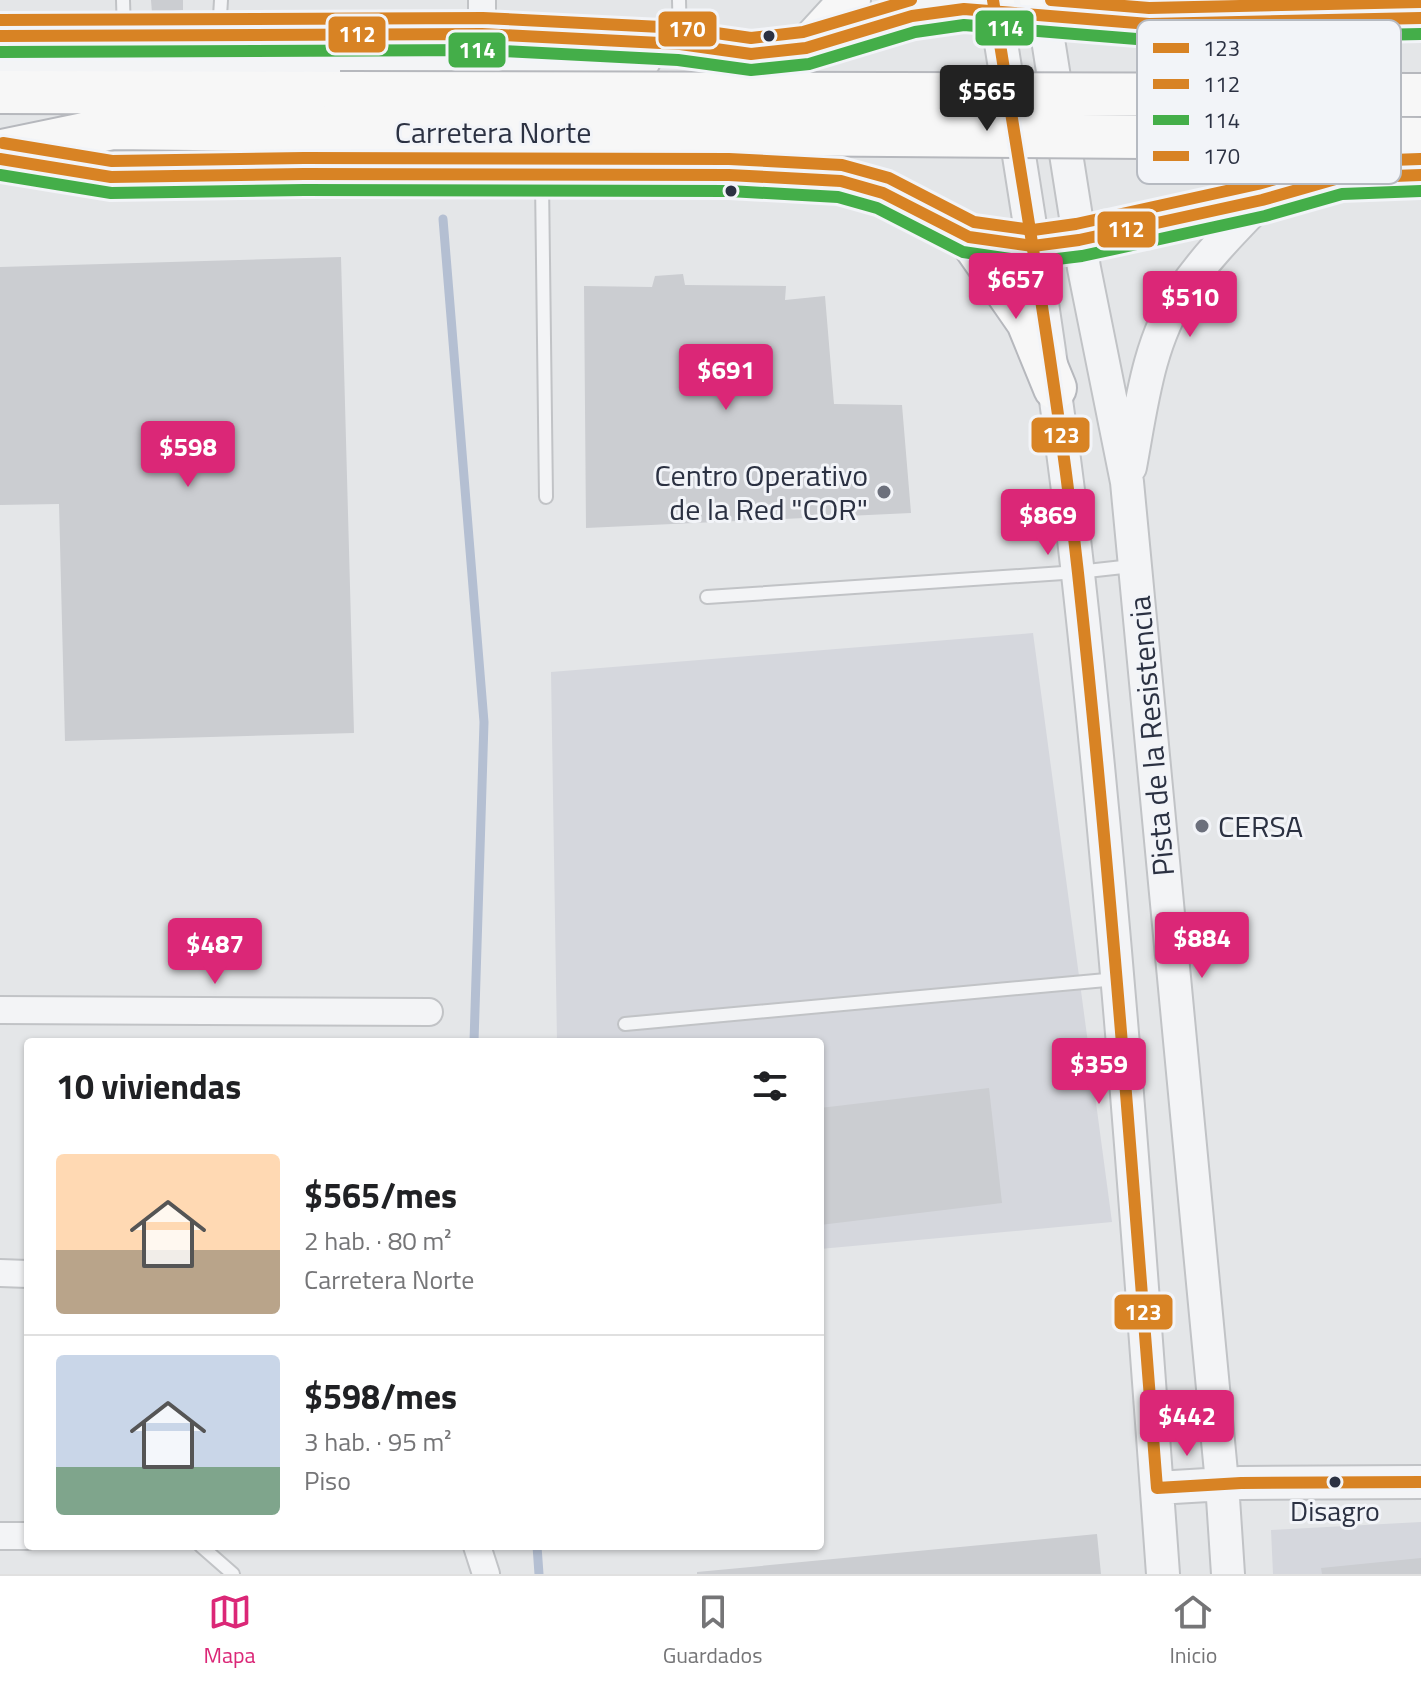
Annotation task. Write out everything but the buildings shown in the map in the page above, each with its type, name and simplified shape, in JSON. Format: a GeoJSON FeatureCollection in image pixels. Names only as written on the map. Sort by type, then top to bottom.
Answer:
{"type":"FeatureCollection","features":[{"type":"Feature","properties":{"kind":"highway","name":"Carretera Norte"},"geometry":{"type":"LineString","coordinates":[[0,92],[344,112],[1137,132]]}},
{"type":"Feature","properties":{"kind":"highway","name":"Carretera Norte"},"geometry":{"type":"LineString","coordinates":[[1401,95],[1421,95]]}},
{"type":"Feature","properties":{"kind":"highway","name":"Carretera Norte"},"geometry":{"type":"LineString","coordinates":[[0,151],[113,128],[344,112],[1137,99]]}},
{"type":"Feature","properties":{"kind":"highway","name":"Carretera Norte"},"geometry":{"type":"LineString","coordinates":[[1401,138],[1421,139]]}},
{"type":"Feature","properties":{"kind":"highway"},"geometry":{"type":"LineString","coordinates":[[0,159],[111,177],[729,175],[841,181],[883,193],[969,237],[1033,246],[1079,240],[1262,200],[1318,184]]}},
{"type":"Feature","properties":{"kind":"highway"},"geometry":{"type":"LineString","coordinates":[[1401,176],[1421,175]]}},
{"type":"Feature","properties":{"kind":"highway"},"geometry":{"type":"LineString","coordinates":[[969,237],[1028,322],[1055,388]]}},
{"type":"Feature","properties":{"kind":"main road"},"geometry":{"type":"LineString","coordinates":[[806,48],[850,0]]}},
{"type":"Feature","properties":{"kind":"main road"},"geometry":{"type":"LineString","coordinates":[[1138,0],[1197,20]]}},
{"type":"Feature","properties":{"kind":"street"},"geometry":{"type":"LineString","coordinates":[[482,0],[482,34]]}},
{"type":"Feature","properties":{"kind":"street"},"geometry":{"type":"LineString","coordinates":[[0,72],[16,69],[652,61],[806,48],[912,16],[994,6],[1042,7],[1137,22]]}},
{"type":"Feature","properties":{"kind":"street","name":"Pista de la Resistencia"},"geometry":{"type":"LineString","coordinates":[[994,6],[1055,388],[1078,572],[1117,979],[1163,1574]]}},
{"type":"Feature","properties":{"kind":"street","name":"Pista de la Resistencia"},"geometry":{"type":"LineString","coordinates":[[1042,7],[1079,240],[1127,482],[1222,1483],[1228,1574]]}},
{"type":"Feature","properties":{"kind":"street"},"geometry":{"type":"LineString","coordinates":[[1248,20],[1357,9],[1421,18]]}},
{"type":"Feature","properties":{"kind":"street"},"geometry":{"type":"LineString","coordinates":[[0,36],[592,32],[751,54]]}},
{"type":"Feature","properties":{"kind":"street"},"geometry":{"type":"LineString","coordinates":[[1127,482],[1148,372],[1180,294],[1214,250],[1262,200]]}},
{"type":"Feature","properties":{"kind":"street"},"geometry":{"type":"LineString","coordinates":[[0,1010],[429,1012]]}},
{"type":"Feature","properties":{"kind":"street"},"geometry":{"type":"LineString","coordinates":[[0,1273],[24,1274]]}},
{"type":"Feature","properties":{"kind":"street"},"geometry":{"type":"LineString","coordinates":[[1157,1488],[1222,1483],[1421,1482]]}},
{"type":"Feature","properties":{"kind":"street"},"geometry":{"type":"LineString","coordinates":[[0,1536],[24,1536]]}},
{"type":"Feature","properties":{"kind":"street"},"geometry":{"type":"LineString","coordinates":[[478,1550],[486,1574]]}},
{"type":"Feature","properties":{"kind":"lane"},"geometry":{"type":"LineString","coordinates":[[123,0],[124,36]]}},
{"type":"Feature","properties":{"kind":"lane"},"geometry":{"type":"LineString","coordinates":[[219,35],[221,0]]}},
{"type":"Feature","properties":{"kind":"lane"},"geometry":{"type":"LineString","coordinates":[[679,0],[680,44]]}},
{"type":"Feature","properties":{"kind":"lane"},"geometry":{"type":"LineString","coordinates":[[542,175],[546,497]]}},
{"type":"Feature","properties":{"kind":"lane"},"geometry":{"type":"LineString","coordinates":[[707,597],[1135,566]]}},
{"type":"Feature","properties":{"kind":"lane"},"geometry":{"type":"LineString","coordinates":[[625,1024],[1117,979]]}},
{"type":"Feature","properties":{"kind":"lane"},"geometry":{"type":"LineString","coordinates":[[206,1550],[233,1574]]}},
{"type":"Feature","properties":{"kind":"shaded area"},"geometry":{"type":"Polygon","coordinates":[[[1033,633],[1112,1222],[824,1249],[824,1038],[557,1038],[551,672],[1033,633]]]}},
{"type":"Feature","properties":{"kind":"shaded area"},"geometry":{"type":"Polygon","coordinates":[[[1421,1522],[1421,1574],[1273,1574],[1271,1530],[1421,1522]]]}},
{"type":"Feature","properties":{"kind":"waterway"},"geometry":{"type":"LineString","coordinates":[[443,219],[484,722],[474,1038]]}},
{"type":"Feature","properties":{"kind":"waterway"},"geometry":{"type":"LineString","coordinates":[[537,1550],[539,1574]]}},
{"type":"Feature","properties":{"kind":"transit line","name":"170"},"geometry":{"type":"LineString","coordinates":[[0,20],[483,18],[681,28],[751,38],[803,32],[911,0]]}},
{"type":"Feature","properties":{"kind":"transit line","name":"123"},"geometry":{"type":"LineString","coordinates":[[993,0],[1050,358],[1078,573],[1111,916],[1157,1488],[1241,1483],[1421,1482]]}},
{"type":"Feature","properties":{"kind":"transit line","name":"170"},"geometry":{"type":"LineString","coordinates":[[1051,0],[1149,8],[1421,2]]}},
{"type":"Feature","properties":{"kind":"transit line","name":"112"},"geometry":{"type":"LineString","coordinates":[[0,36],[482,34],[680,44],[751,54],[806,48],[912,16],[964,9],[1137,23]]}},
{"type":"Feature","properties":{"kind":"transit line","name":"112"},"geometry":{"type":"LineString","coordinates":[[1330,20],[1421,18]]}},
{"type":"Feature","properties":{"kind":"transit line","name":"114"},"geometry":{"type":"LineString","coordinates":[[0,52],[482,50],[678,60],[751,70],[809,64],[915,32],[964,25],[1137,39]]}},
{"type":"Feature","properties":{"kind":"transit line","name":"114"},"geometry":{"type":"LineString","coordinates":[[1401,34],[1421,34]]}},
{"type":"Feature","properties":{"kind":"transit line","name":"170"},"geometry":{"type":"LineString","coordinates":[[3,143],[112,161],[729,159],[842,165],[889,178],[974,222],[1033,230],[1076,224],[1258,184]]}},
{"type":"Feature","properties":{"kind":"transit line","name":"112"},"geometry":{"type":"LineString","coordinates":[[0,159],[111,177],[729,175],[841,181],[883,193],[969,237],[1033,246],[1079,240],[1262,200],[1318,184]]}},
{"type":"Feature","properties":{"kind":"transit line","name":"170"},"geometry":{"type":"LineString","coordinates":[[1401,160],[1420,159]]}},
{"type":"Feature","properties":{"kind":"transit line","name":"114"},"geometry":{"type":"LineString","coordinates":[[0,175],[111,193],[729,191],[838,197],[877,208],[963,252],[1032,262],[1082,256],[1265,216],[1342,194],[1421,191]]}},
{"type":"Feature","properties":{"kind":"transit line","name":"112"},"geometry":{"type":"LineString","coordinates":[[1401,176],[1421,175]]}},
{"type":"Feature","properties":{"kind":"place","name":"Centro Operativo de la Red \"COR\""},"geometry":{"type":"Point","coordinates":[884,492]}},
{"type":"Feature","properties":{"kind":"place","name":"CERSA"},"geometry":{"type":"Point","coordinates":[1202,826]}},
{"type":"Feature","properties":{"kind":"place","name":"Disagro"},"geometry":{"type":"Point","coordinates":[1335,1482]}}]}
